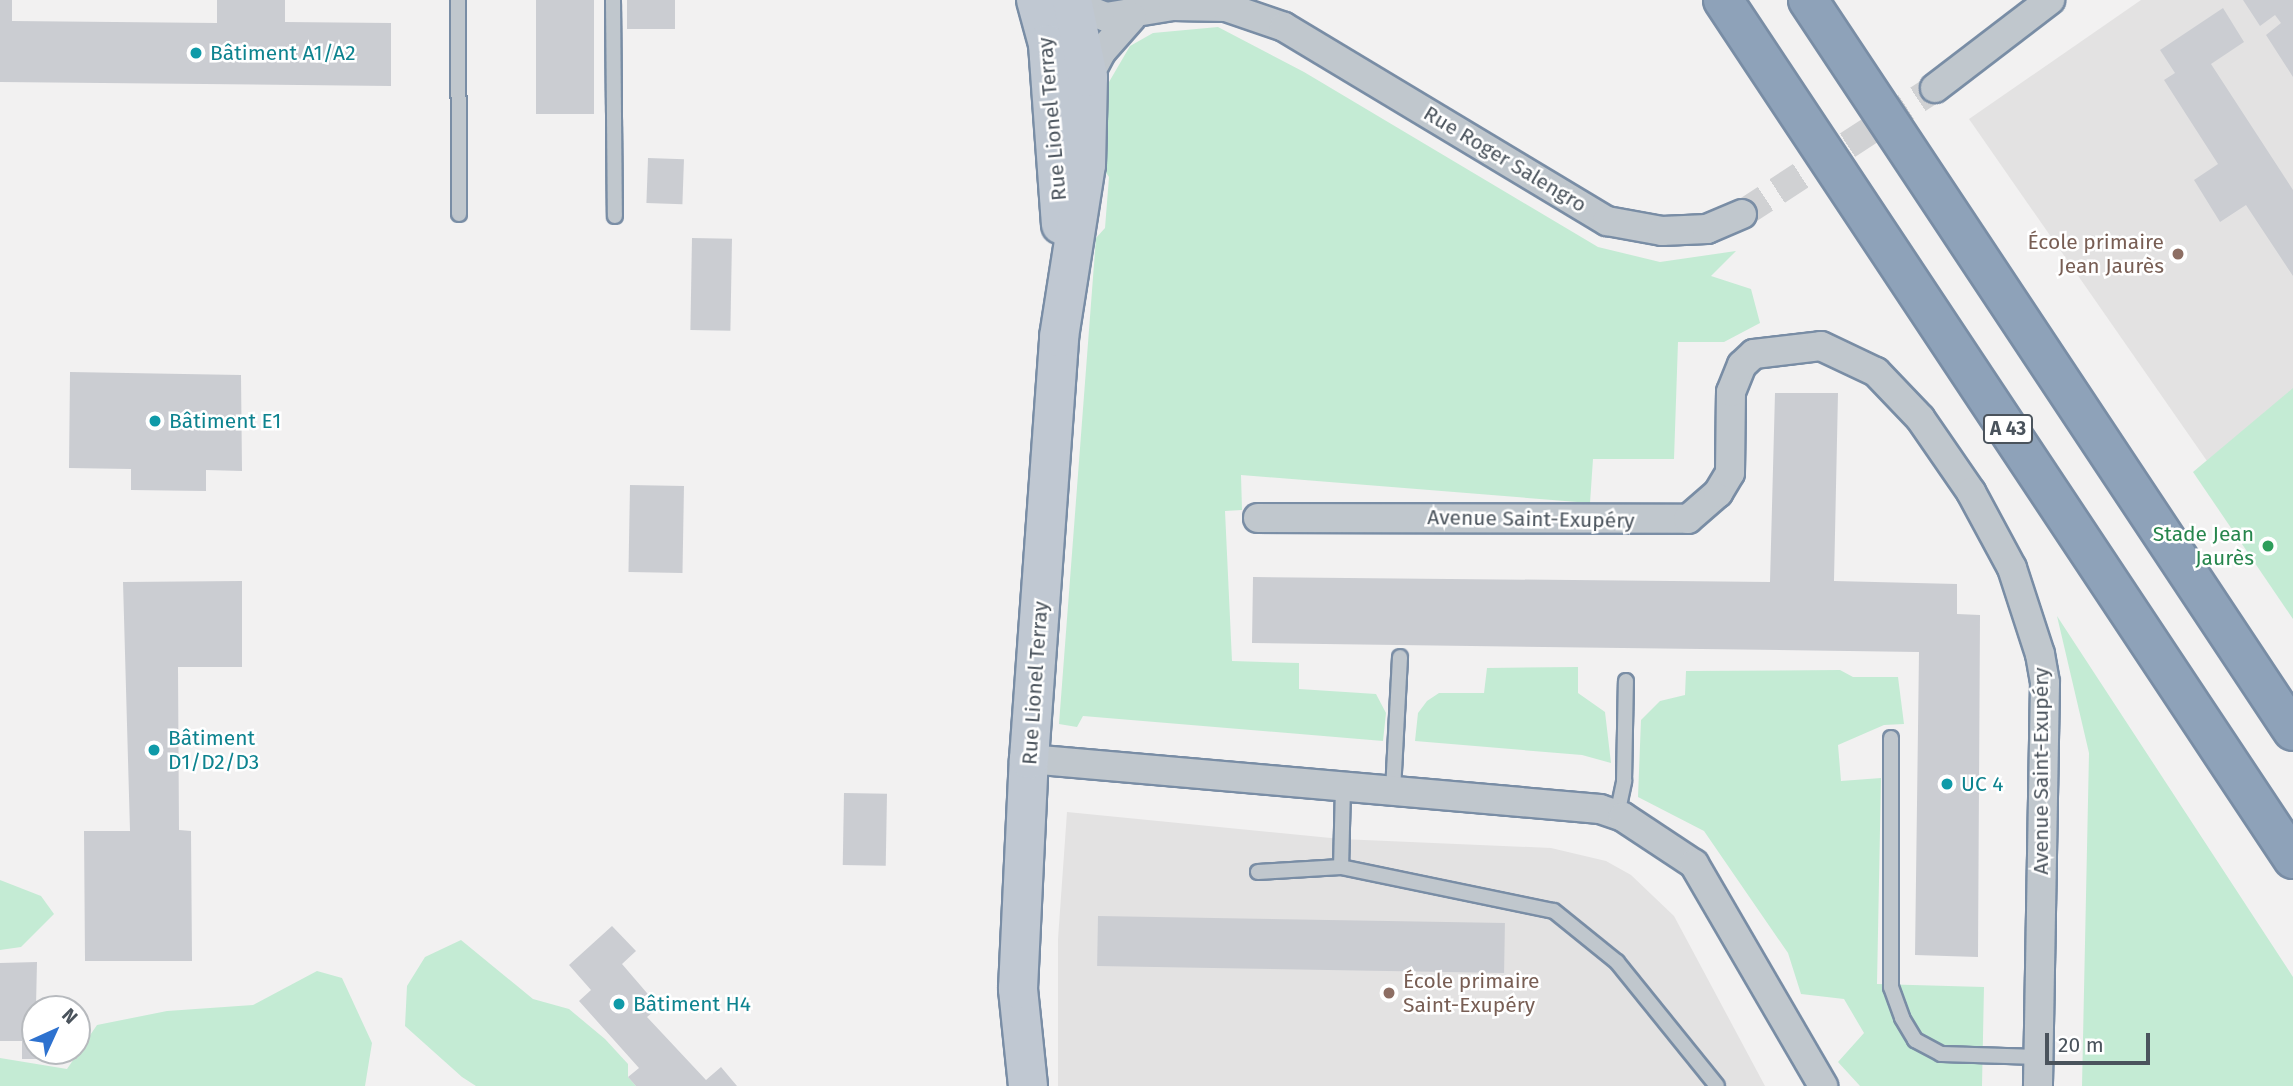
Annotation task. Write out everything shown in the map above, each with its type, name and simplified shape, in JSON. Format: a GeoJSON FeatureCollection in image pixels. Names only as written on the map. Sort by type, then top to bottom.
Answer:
{"type":"FeatureCollection","features":[{"type":"Feature","properties":{"kind":"highway","name":"A 43"},"geometry":{"type":"LineString","coordinates":[[1723,0],[2293,859]]}},
{"type":"Feature","properties":{"kind":"highway"},"geometry":{"type":"LineString","coordinates":[[1808,0],[2293,731]]}},
{"type":"Feature","properties":{"kind":"main road","name":"Rue Lionel Terray"},"geometry":{"type":"LineString","coordinates":[[1036,0],[1048,44],[1065,280]]}},
{"type":"Feature","properties":{"kind":"main road","name":"Rue Lionel Terray"},"geometry":{"type":"LineString","coordinates":[[1028,1086],[1018,989],[1029,759],[1065,280],[1086,165],[1088,77],[1070,2]]}},
{"type":"Feature","properties":{"kind":"street","name":"Rue Roger Salengro"},"geometry":{"type":"LineString","coordinates":[[1257,0],[1284,27]]}},
{"type":"Feature","properties":{"kind":"street"},"geometry":{"type":"LineString","coordinates":[[1935,88],[2050,0]]}},
{"type":"Feature","properties":{"kind":"street","name":"Rue Roger Salengro"},"geometry":{"type":"LineString","coordinates":[[1070,2],[1106,17],[1132,17],[1173,6],[1228,3],[1284,27],[1607,221],[1662,231],[1707,229],[1742,214]]}},
{"type":"Feature","properties":{"kind":"street"},"geometry":{"type":"LineString","coordinates":[[1088,77],[1102,51],[1132,17]]}},
{"type":"Feature","properties":{"kind":"street","name":"Avenue Saint-Exupéry"},"geometry":{"type":"LineString","coordinates":[[1258,518],[1688,519],[1718,493],[1730,473],[1731,392],[1742,365],[1754,354],[1821,346],[1876,372],[1920,418],[1971,492],[2012,569],[2040,654],[2045,683],[2038,1086]]}},
{"type":"Feature","properties":{"kind":"street"},"geometry":{"type":"LineString","coordinates":[[1029,759],[1393,791],[1617,815],[1653,832],[1694,864],[1824,1086]]}},
{"type":"Feature","properties":{"kind":"lane"},"geometry":{"type":"LineString","coordinates":[[458,0],[459,214]]}},
{"type":"Feature","properties":{"kind":"lane"},"geometry":{"type":"LineString","coordinates":[[614,0],[615,216]]}},
{"type":"Feature","properties":{"kind":"lane"},"geometry":{"type":"LineString","coordinates":[[1393,791],[1399,657]]}},
{"type":"Feature","properties":{"kind":"lane"},"geometry":{"type":"LineString","coordinates":[[1617,815],[1624,781],[1626,681]]}},
{"type":"Feature","properties":{"kind":"lane"},"geometry":{"type":"LineString","coordinates":[[1891,738],[1891,988],[1902,1018],[1915,1040],[1941,1054],[2039,1057]]}},
{"type":"Feature","properties":{"kind":"lane"},"geometry":{"type":"LineString","coordinates":[[1341,867],[1342,787]]}},
{"type":"Feature","properties":{"kind":"lane"},"geometry":{"type":"LineString","coordinates":[[1258,872],[1341,867],[1554,912],[1585,930],[1617,962],[1717,1086]]}},
{"type":"Feature","properties":{"kind":"shaded area","name":"École primaire Jean Jaurès"},"geometry":{"type":"Polygon","coordinates":[[[2141,0],[2293,0],[2293,389],[2207,461],[1969,119],[2141,0]]]}},
{"type":"Feature","properties":{"kind":"shaded area","name":"École primaire Saint-Exupéry"},"geometry":{"type":"Polygon","coordinates":[[[1067,812],[1341,839],[1551,848],[1606,861],[1631,875],[1674,916],[1765,1086],[1058,1086],[1058,939],[1067,812]]]}},
{"type":"Feature","properties":{"kind":"green space"},"geometry":{"type":"Polygon","coordinates":[[[1218,27],[1304,72],[1598,247],[1660,262],[1736,251],[1711,276],[1751,289],[1760,323],[1724,342],[1678,342],[1674,459],[1593,459],[1590,503],[1241,475],[1242,510],[1225,511],[1232,661],[1299,663],[1299,689],[1376,694],[1386,713],[1383,741],[1083,716],[1077,727],[1059,724],[1096,238],[1105,228],[1109,177],[1103,168],[1109,82],[1130,46],[1153,33],[1218,27]]]}},
{"type":"Feature","properties":{"kind":"green space","name":"Stade Jean Jaurès"},"geometry":{"type":"Polygon","coordinates":[[[2293,388],[2293,619],[2193,472],[2293,388]]]}},
{"type":"Feature","properties":{"kind":"green space"},"geometry":{"type":"Polygon","coordinates":[[[2057,616],[2293,977],[2293,1086],[2082,1086],[2089,753],[2057,616]]]}},
{"type":"Feature","properties":{"kind":"green space"},"geometry":{"type":"Polygon","coordinates":[[[1578,667],[1578,693],[1605,712],[1611,763],[1582,755],[1415,741],[1418,713],[1427,701],[1439,693],[1484,693],[1487,668],[1578,667]]]}},
{"type":"Feature","properties":{"kind":"green space"},"geometry":{"type":"Polygon","coordinates":[[[1840,670],[1853,677],[1898,677],[1904,724],[1884,725],[1838,745],[1841,781],[1881,778],[1877,984],[1984,987],[1982,1086],[1860,1086],[1838,1062],[1864,1033],[1844,999],[1801,994],[1788,953],[1704,831],[1638,797],[1641,720],[1660,701],[1685,695],[1686,671],[1840,670]]]}},
{"type":"Feature","properties":{"kind":"green space"},"geometry":{"type":"Polygon","coordinates":[[[0,880],[41,896],[54,914],[21,947],[0,950],[0,880]]]}},
{"type":"Feature","properties":{"kind":"green space"},"geometry":{"type":"Polygon","coordinates":[[[461,940],[533,999],[569,1009],[605,1039],[628,1064],[628,1077],[636,1086],[476,1086],[462,1077],[405,1026],[407,986],[425,957],[461,940]]]}},
{"type":"Feature","properties":{"kind":"green space"},"geometry":{"type":"Polygon","coordinates":[[[317,971],[342,978],[372,1043],[365,1086],[0,1086],[0,1058],[21,1061],[21,1065],[67,1069],[70,1065],[91,1065],[91,1034],[97,1025],[167,1011],[253,1005],[317,971]]]}},
{"type":"Feature","properties":{"kind":"building","name":"Bâtiment A1/A2"},"geometry":{"type":"Polygon","coordinates":[[[0,0],[12,0],[12,21],[217,23],[217,0],[285,0],[285,22],[391,23],[391,86],[0,82],[0,0]]]}},
{"type":"Feature","properties":{"kind":"building"},"geometry":{"type":"Polygon","coordinates":[[[536,0],[594,0],[594,114],[536,114],[536,0]]]}},
{"type":"Feature","properties":{"kind":"building"},"geometry":{"type":"Polygon","coordinates":[[[627,0],[675,0],[675,29],[627,29],[627,0]]]}},
{"type":"Feature","properties":{"kind":"building"},"geometry":{"type":"Polygon","coordinates":[[[2243,0],[2293,0],[2293,77],[2266,35],[2281,23],[2275,15],[2260,26],[2243,0]]]}},
{"type":"Feature","properties":{"kind":"building"},"geometry":{"type":"Polygon","coordinates":[[[2223,8],[2244,42],[2211,64],[2293,190],[2293,276],[2246,205],[2220,222],[2194,180],[2218,164],[2164,80],[2175,73],[2160,50],[2223,8]]]}},
{"type":"Feature","properties":{"kind":"building"},"geometry":{"type":"Polygon","coordinates":[[[648,158],[684,159],[682,204],[646,203],[648,158]]]}},
{"type":"Feature","properties":{"kind":"building"},"geometry":{"type":"Polygon","coordinates":[[[692,238],[732,239],[730,331],[690,330],[692,238]]]}},
{"type":"Feature","properties":{"kind":"building","name":"Bâtiment E1"},"geometry":{"type":"Polygon","coordinates":[[[70,372],[241,375],[242,471],[206,470],[206,491],[131,490],[131,469],[69,468],[70,372]]]}},
{"type":"Feature","properties":{"kind":"building","name":"UC 4"},"geometry":{"type":"Polygon","coordinates":[[[1775,393],[1838,393],[1834,581],[1957,584],[1957,614],[1980,615],[1978,957],[1915,955],[1919,652],[1252,643],[1253,577],[1770,582],[1775,393]]]}},
{"type":"Feature","properties":{"kind":"building"},"geometry":{"type":"Polygon","coordinates":[[[630,485],[684,486],[682,573],[628,572],[630,485]]]}},
{"type":"Feature","properties":{"kind":"building","name":"Bâtiment D1/D2/D3"},"geometry":{"type":"Polygon","coordinates":[[[242,581],[242,667],[178,667],[179,830],[191,831],[192,961],[85,961],[84,831],[130,831],[123,582],[242,581]]]}},
{"type":"Feature","properties":{"kind":"building"},"geometry":{"type":"Polygon","coordinates":[[[844,793],[887,794],[886,866],[843,865],[844,793]]]}},
{"type":"Feature","properties":{"kind":"building"},"geometry":{"type":"Polygon","coordinates":[[[1098,916],[1505,923],[1504,973],[1097,966],[1098,916]]]}},
{"type":"Feature","properties":{"kind":"building","name":"Bâtiment H4"},"geometry":{"type":"Polygon","coordinates":[[[612,926],[636,951],[622,964],[659,1007],[647,1017],[706,1080],[721,1067],[737,1086],[636,1086],[628,1077],[639,1068],[579,1001],[591,990],[569,965],[612,926]]]}},
{"type":"Feature","properties":{"kind":"building"},"geometry":{"type":"Polygon","coordinates":[[[37,962],[36,995],[21,995],[21,1041],[0,1041],[0,963],[37,962]]]}},
{"type":"Feature","properties":{"kind":"tunnel"},"geometry":{"type":"LineString","coordinates":[[1742,214],[1935,88]]}},
{"type":"Feature","properties":{"kind":"place","name":"Bâtiment A1/A2"},"geometry":{"type":"Point","coordinates":[196,53]}},
{"type":"Feature","properties":{"kind":"place","name":"École primaire Jean Jaurès"},"geometry":{"type":"Point","coordinates":[2178,254]}},
{"type":"Feature","properties":{"kind":"place","name":"Bâtiment E1"},"geometry":{"type":"Point","coordinates":[155,421]}},
{"type":"Feature","properties":{"kind":"place","name":"Stade Jean Jaurès"},"geometry":{"type":"Point","coordinates":[2268,546]}},
{"type":"Feature","properties":{"kind":"place","name":"Bâtiment D1/D2/D3"},"geometry":{"type":"Point","coordinates":[154,750]}},
{"type":"Feature","properties":{"kind":"place","name":"UC 4"},"geometry":{"type":"Point","coordinates":[1947,784]}},
{"type":"Feature","properties":{"kind":"place","name":"École primaire Saint-Exupéry"},"geometry":{"type":"Point","coordinates":[1389,993]}},
{"type":"Feature","properties":{"kind":"place","name":"Bâtiment H4"},"geometry":{"type":"Point","coordinates":[619,1004]}}]}
